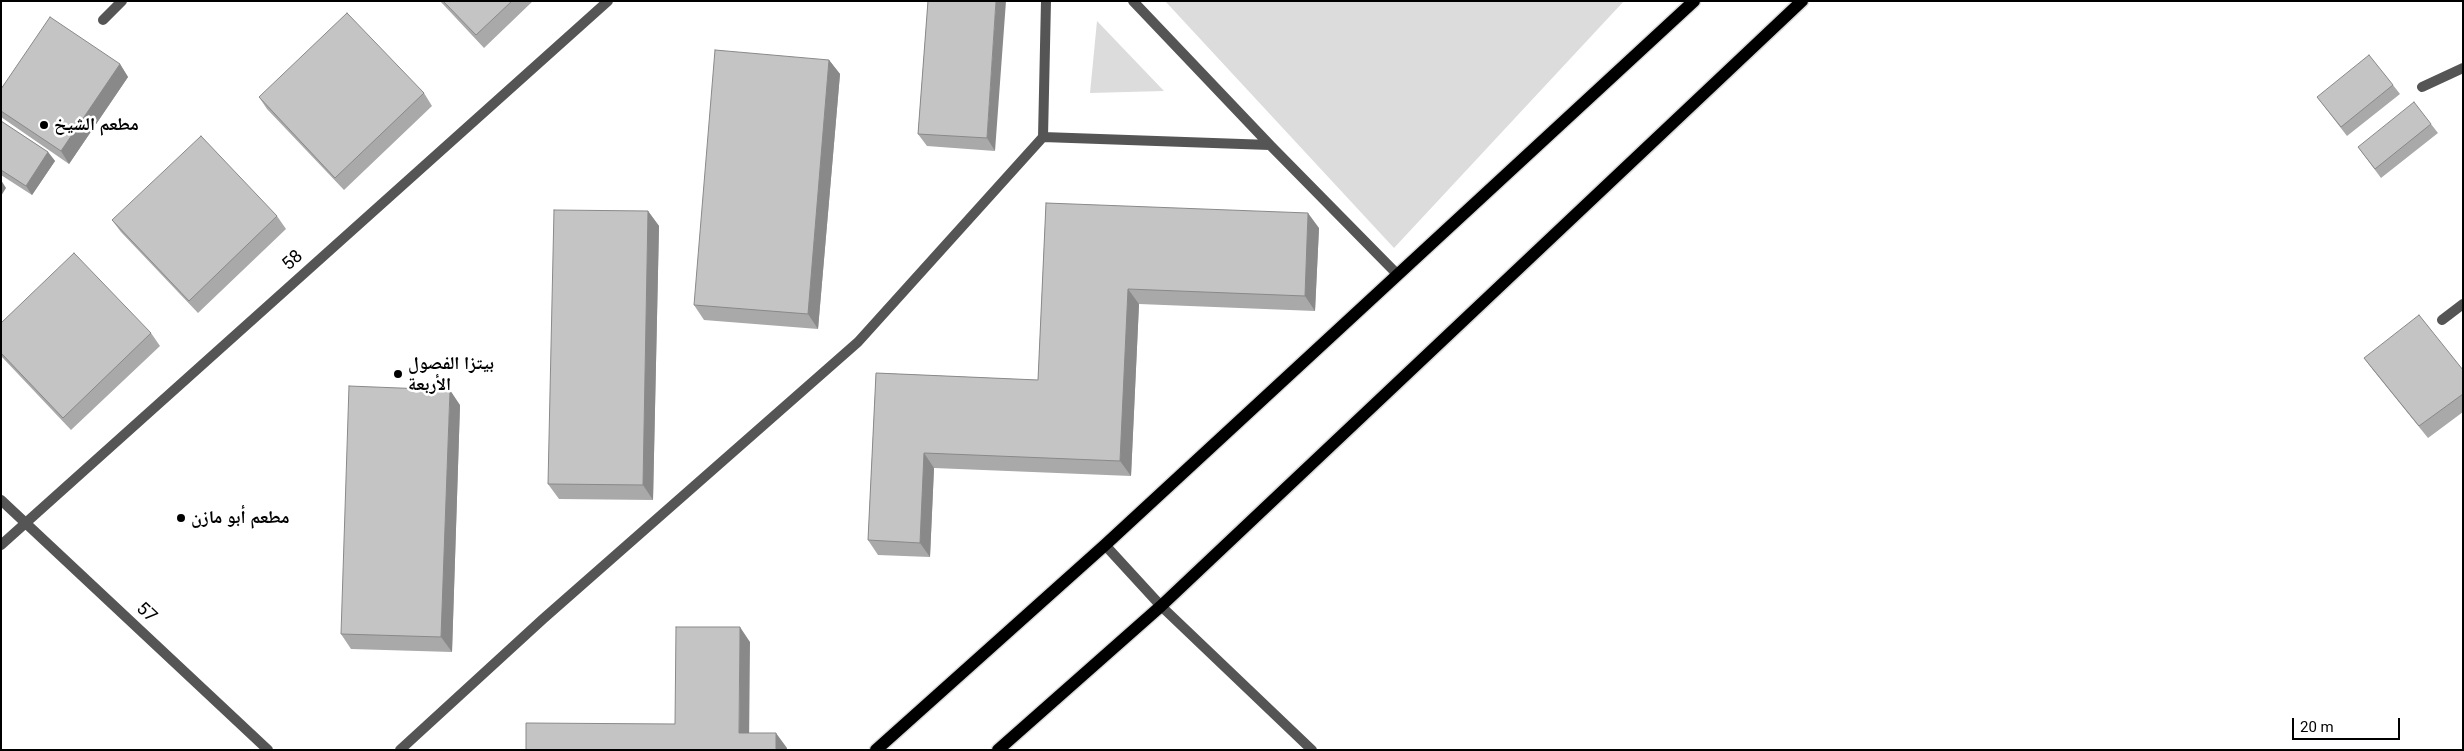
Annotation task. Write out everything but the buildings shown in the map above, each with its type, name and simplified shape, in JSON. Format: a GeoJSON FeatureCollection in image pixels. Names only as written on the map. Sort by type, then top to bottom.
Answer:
{"type":"FeatureCollection","features":[{"type":"Feature","properties":{"kind":"main road"},"geometry":{"type":"LineString","coordinates":[[876,750],[1105,545],[1694,1]]}},
{"type":"Feature","properties":{"kind":"main road"},"geometry":{"type":"LineString","coordinates":[[998,750],[1161,606],[1802,1]]}},
{"type":"Feature","properties":{"kind":"street"},"geometry":{"type":"LineString","coordinates":[[103,20],[122,1]]}},
{"type":"Feature","properties":{"kind":"street","name":"58"},"geometry":{"type":"LineString","coordinates":[[1,545],[608,1]]}},
{"type":"Feature","properties":{"kind":"street"},"geometry":{"type":"LineString","coordinates":[[400,750],[543,619],[858,342],[1043,137],[1046,1]]}},
{"type":"Feature","properties":{"kind":"street"},"geometry":{"type":"LineString","coordinates":[[1134,1],[1270,145],[1397,274]]}},
{"type":"Feature","properties":{"kind":"street"},"geometry":{"type":"LineString","coordinates":[[2422,87],[2463,68]]}},
{"type":"Feature","properties":{"kind":"street"},"geometry":{"type":"LineString","coordinates":[[1043,137],[1270,145]]}},
{"type":"Feature","properties":{"kind":"street"},"geometry":{"type":"LineString","coordinates":[[2442,320],[2463,304]]}},
{"type":"Feature","properties":{"kind":"street","name":"57"},"geometry":{"type":"LineString","coordinates":[[1,500],[268,750]]}},
{"type":"Feature","properties":{"kind":"street"},"geometry":{"type":"LineString","coordinates":[[1105,545],[1161,606],[1312,750]]}},
{"type":"Feature","properties":{"kind":"shaded area"},"geometry":{"type":"Polygon","coordinates":[[[1165,1],[1624,1],[1394,248],[1165,1]]]}},
{"type":"Feature","properties":{"kind":"shaded area"},"geometry":{"type":"Polygon","coordinates":[[[1097,21],[1164,91],[1090,93],[1097,21]]]}},
{"type":"Feature","properties":{"kind":"place","name":"مطعم الشيخ"},"geometry":{"type":"Point","coordinates":[44,125]}},
{"type":"Feature","properties":{"kind":"place","name":"بيتزا الفصول الأربعة"},"geometry":{"type":"Point","coordinates":[398,374]}},
{"type":"Feature","properties":{"kind":"place","name":"مطعم أبو مازن"},"geometry":{"type":"Point","coordinates":[181,518]}}]}
